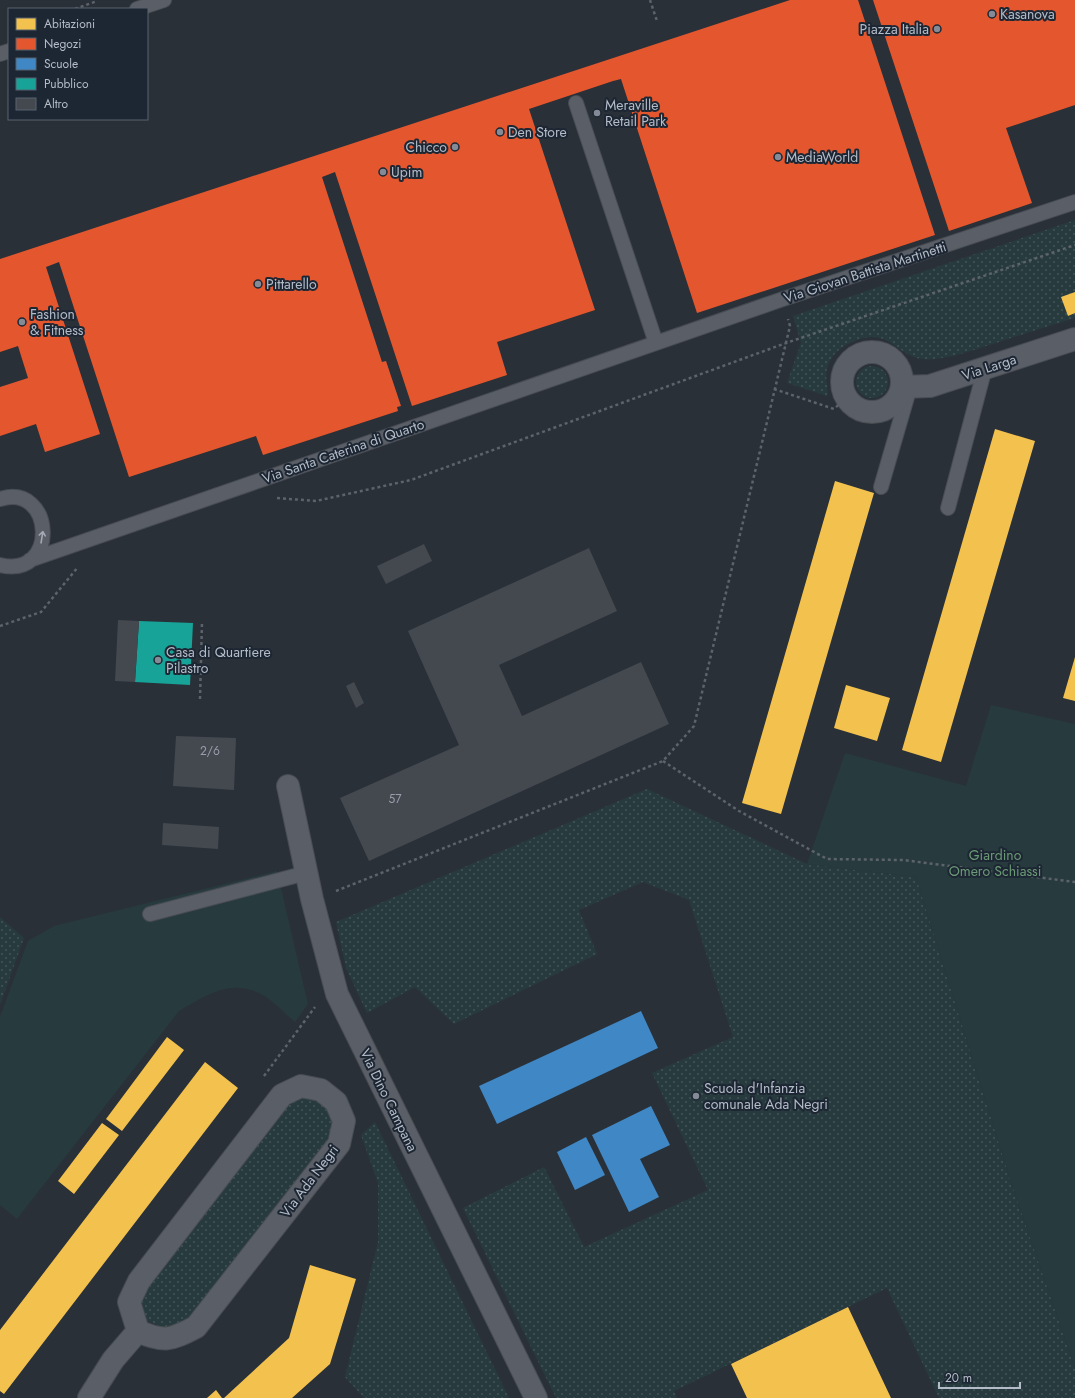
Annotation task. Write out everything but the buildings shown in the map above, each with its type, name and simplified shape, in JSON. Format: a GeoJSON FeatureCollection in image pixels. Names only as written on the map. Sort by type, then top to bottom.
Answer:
{"type":"FeatureCollection","features":[{"type":"Feature","properties":{"kind":"street","name":"Via Larga"},"geometry":{"type":"LineString","coordinates":[[906,387],[930,386],[1075,339]]}},
{"type":"Feature","properties":{"kind":"street"},"geometry":{"type":"LineString","coordinates":[[880,352],[895,362],[900,369],[906,387],[892,405],[883,410],[872,412],[862,410],[853,405],[846,398],[843,389],[844,372],[854,357],[862,353],[880,352]]}},
{"type":"Feature","properties":{"kind":"street","name":"Via Dino Campana"},"geometry":{"type":"LineString","coordinates":[[288,786],[312,899],[337,994],[536,1398]]}},
{"type":"Feature","properties":{"kind":"street","name":"Via Ada Negri"},"geometry":{"type":"LineString","coordinates":[[301,1086],[320,1090],[336,1102],[344,1121],[339,1144],[196,1327],[173,1339],[154,1339],[138,1331],[130,1302],[139,1281],[282,1095],[301,1086]]}},
{"type":"Feature","properties":{"kind":"street"},"geometry":{"type":"LineString","coordinates":[[88,1398],[113,1360],[138,1331]]}},
{"type":"Feature","properties":{"kind":"lane"},"geometry":{"type":"LineString","coordinates":[[140,8],[164,0]]}},
{"type":"Feature","properties":{"kind":"lane"},"geometry":{"type":"LineString","coordinates":[[576,103],[656,343]]}},
{"type":"Feature","properties":{"kind":"lane","name":"Via Giovan Battista Martinetti"},"geometry":{"type":"LineString","coordinates":[[656,343],[1075,202]]}},
{"type":"Feature","properties":{"kind":"lane","name":"Via Santa Caterina di Quarto"},"geometry":{"type":"LineString","coordinates":[[2,567],[20,566],[30,560],[656,343]]}},
{"type":"Feature","properties":{"kind":"lane"},"geometry":{"type":"LineString","coordinates":[[948,508],[985,368]]}},
{"type":"Feature","properties":{"kind":"lane"},"geometry":{"type":"LineString","coordinates":[[881,487],[906,387]]}},
{"type":"Feature","properties":{"kind":"lane"},"geometry":{"type":"LineString","coordinates":[[0,499],[15,498],[25,501],[34,507],[40,516],[44,528],[43,540],[38,551],[30,560]]}},
{"type":"Feature","properties":{"kind":"lane"},"geometry":{"type":"LineString","coordinates":[[150,914],[306,873]]}},
{"type":"Feature","properties":{"kind":"path"},"geometry":{"type":"LineString","coordinates":[[650,0],[657,21]]}},
{"type":"Feature","properties":{"kind":"path"},"geometry":{"type":"LineString","coordinates":[[78,8],[97,1]]}},
{"type":"Feature","properties":{"kind":"path"},"geometry":{"type":"LineString","coordinates":[[272,498],[316,501],[411,480],[786,343],[1075,245]]}},
{"type":"Feature","properties":{"kind":"path"},"geometry":{"type":"LineString","coordinates":[[312,899],[663,761],[694,726],[786,343]]}},
{"type":"Feature","properties":{"kind":"path"},"geometry":{"type":"LineString","coordinates":[[774,389],[834,409],[846,398]]}},
{"type":"Feature","properties":{"kind":"path"},"geometry":{"type":"LineString","coordinates":[[0,626],[41,612],[79,566]]}},
{"type":"Feature","properties":{"kind":"path"},"geometry":{"type":"LineString","coordinates":[[200,699],[202,622]]}},
{"type":"Feature","properties":{"kind":"path"},"geometry":{"type":"LineString","coordinates":[[663,761],[739,811],[827,859],[903,860],[1075,882]]}},
{"type":"Feature","properties":{"kind":"path"},"geometry":{"type":"LineString","coordinates":[[264,1077],[315,1008],[313,1000]]}},
{"type":"Feature","properties":{"kind":"green space"},"geometry":{"type":"Polygon","coordinates":[[[1075,220],[1075,318],[965,352],[934,359],[921,359],[911,356],[886,340],[876,337],[865,338],[843,347],[831,360],[826,372],[827,396],[787,383],[801,343],[793,316],[1075,220]]]}},
{"type":"Feature","properties":{"kind":"green space"},"geometry":{"type":"Polygon","coordinates":[[[872,366],[883,371],[888,382],[883,393],[872,398],[861,393],[856,382],[861,371],[872,366]]]}},
{"type":"Feature","properties":{"kind":"green space","name":"Giardino Omero Schiassi"},"geometry":{"type":"Polygon","coordinates":[[[991,705],[1075,724],[1075,1368],[1010,1179],[916,877],[807,864],[845,753],[966,786],[991,705]]]}},
{"type":"Feature","properties":{"kind":"green space","name":"Scuola d'Infanzia comunale Ada Negri"},"geometry":{"type":"Polygon","coordinates":[[[647,789],[807,864],[916,877],[1010,1179],[1075,1368],[1075,1398],[939,1398],[887,1288],[674,1391],[677,1398],[556,1398],[463,1208],[544,1167],[584,1247],[708,1190],[652,1073],[733,1037],[689,900],[643,882],[579,910],[597,954],[454,1024],[415,987],[367,1013],[346,968],[336,922],[647,789]]]}},
{"type":"Feature","properties":{"kind":"green space"},"geometry":{"type":"Polygon","coordinates":[[[277,871],[308,1004],[295,1022],[273,1002],[259,993],[248,989],[238,988],[218,991],[179,1011],[17,1219],[0,1205],[0,1017],[28,941],[54,926],[277,871]]]}},
{"type":"Feature","properties":{"kind":"green space"},"geometry":{"type":"Polygon","coordinates":[[[0,917],[24,938],[0,1005],[0,917]]]}},
{"type":"Feature","properties":{"kind":"green space"},"geometry":{"type":"Polygon","coordinates":[[[304,1095],[318,1098],[336,1120],[330,1143],[190,1323],[172,1331],[145,1320],[138,1307],[145,1285],[288,1101],[304,1095]]]}},
{"type":"Feature","properties":{"kind":"green space"},"geometry":{"type":"Polygon","coordinates":[[[375,1122],[509,1398],[364,1398],[345,1377],[378,1242],[378,1183],[361,1135],[375,1122]]]}},
{"type":"Feature","properties":{"kind":"place","name":"Kasanova"},"geometry":{"type":"Point","coordinates":[992,14]}},
{"type":"Feature","properties":{"kind":"place","name":"Piazza Italia"},"geometry":{"type":"Point","coordinates":[937,29]}},
{"type":"Feature","properties":{"kind":"place","name":"Meraville Retail Park"},"geometry":{"type":"Point","coordinates":[597,113]}},
{"type":"Feature","properties":{"kind":"place","name":"Den Store"},"geometry":{"type":"Point","coordinates":[500,132]}},
{"type":"Feature","properties":{"kind":"place","name":"Chicco"},"geometry":{"type":"Point","coordinates":[455,147]}},
{"type":"Feature","properties":{"kind":"place","name":"MediaWorld"},"geometry":{"type":"Point","coordinates":[778,157]}},
{"type":"Feature","properties":{"kind":"place","name":"Upim"},"geometry":{"type":"Point","coordinates":[383,172]}},
{"type":"Feature","properties":{"kind":"place","name":"Pittarello"},"geometry":{"type":"Point","coordinates":[258,284]}},
{"type":"Feature","properties":{"kind":"place","name":"Fashion & Fitness"},"geometry":{"type":"Point","coordinates":[22,322]}},
{"type":"Feature","properties":{"kind":"place","name":"Casa di Quartiere Pilastro"},"geometry":{"type":"Point","coordinates":[158,660]}},
{"type":"Feature","properties":{"kind":"place","name":"Scuola d'Infanzia comunale Ada Negri"},"geometry":{"type":"Point","coordinates":[696,1096]}}]}
